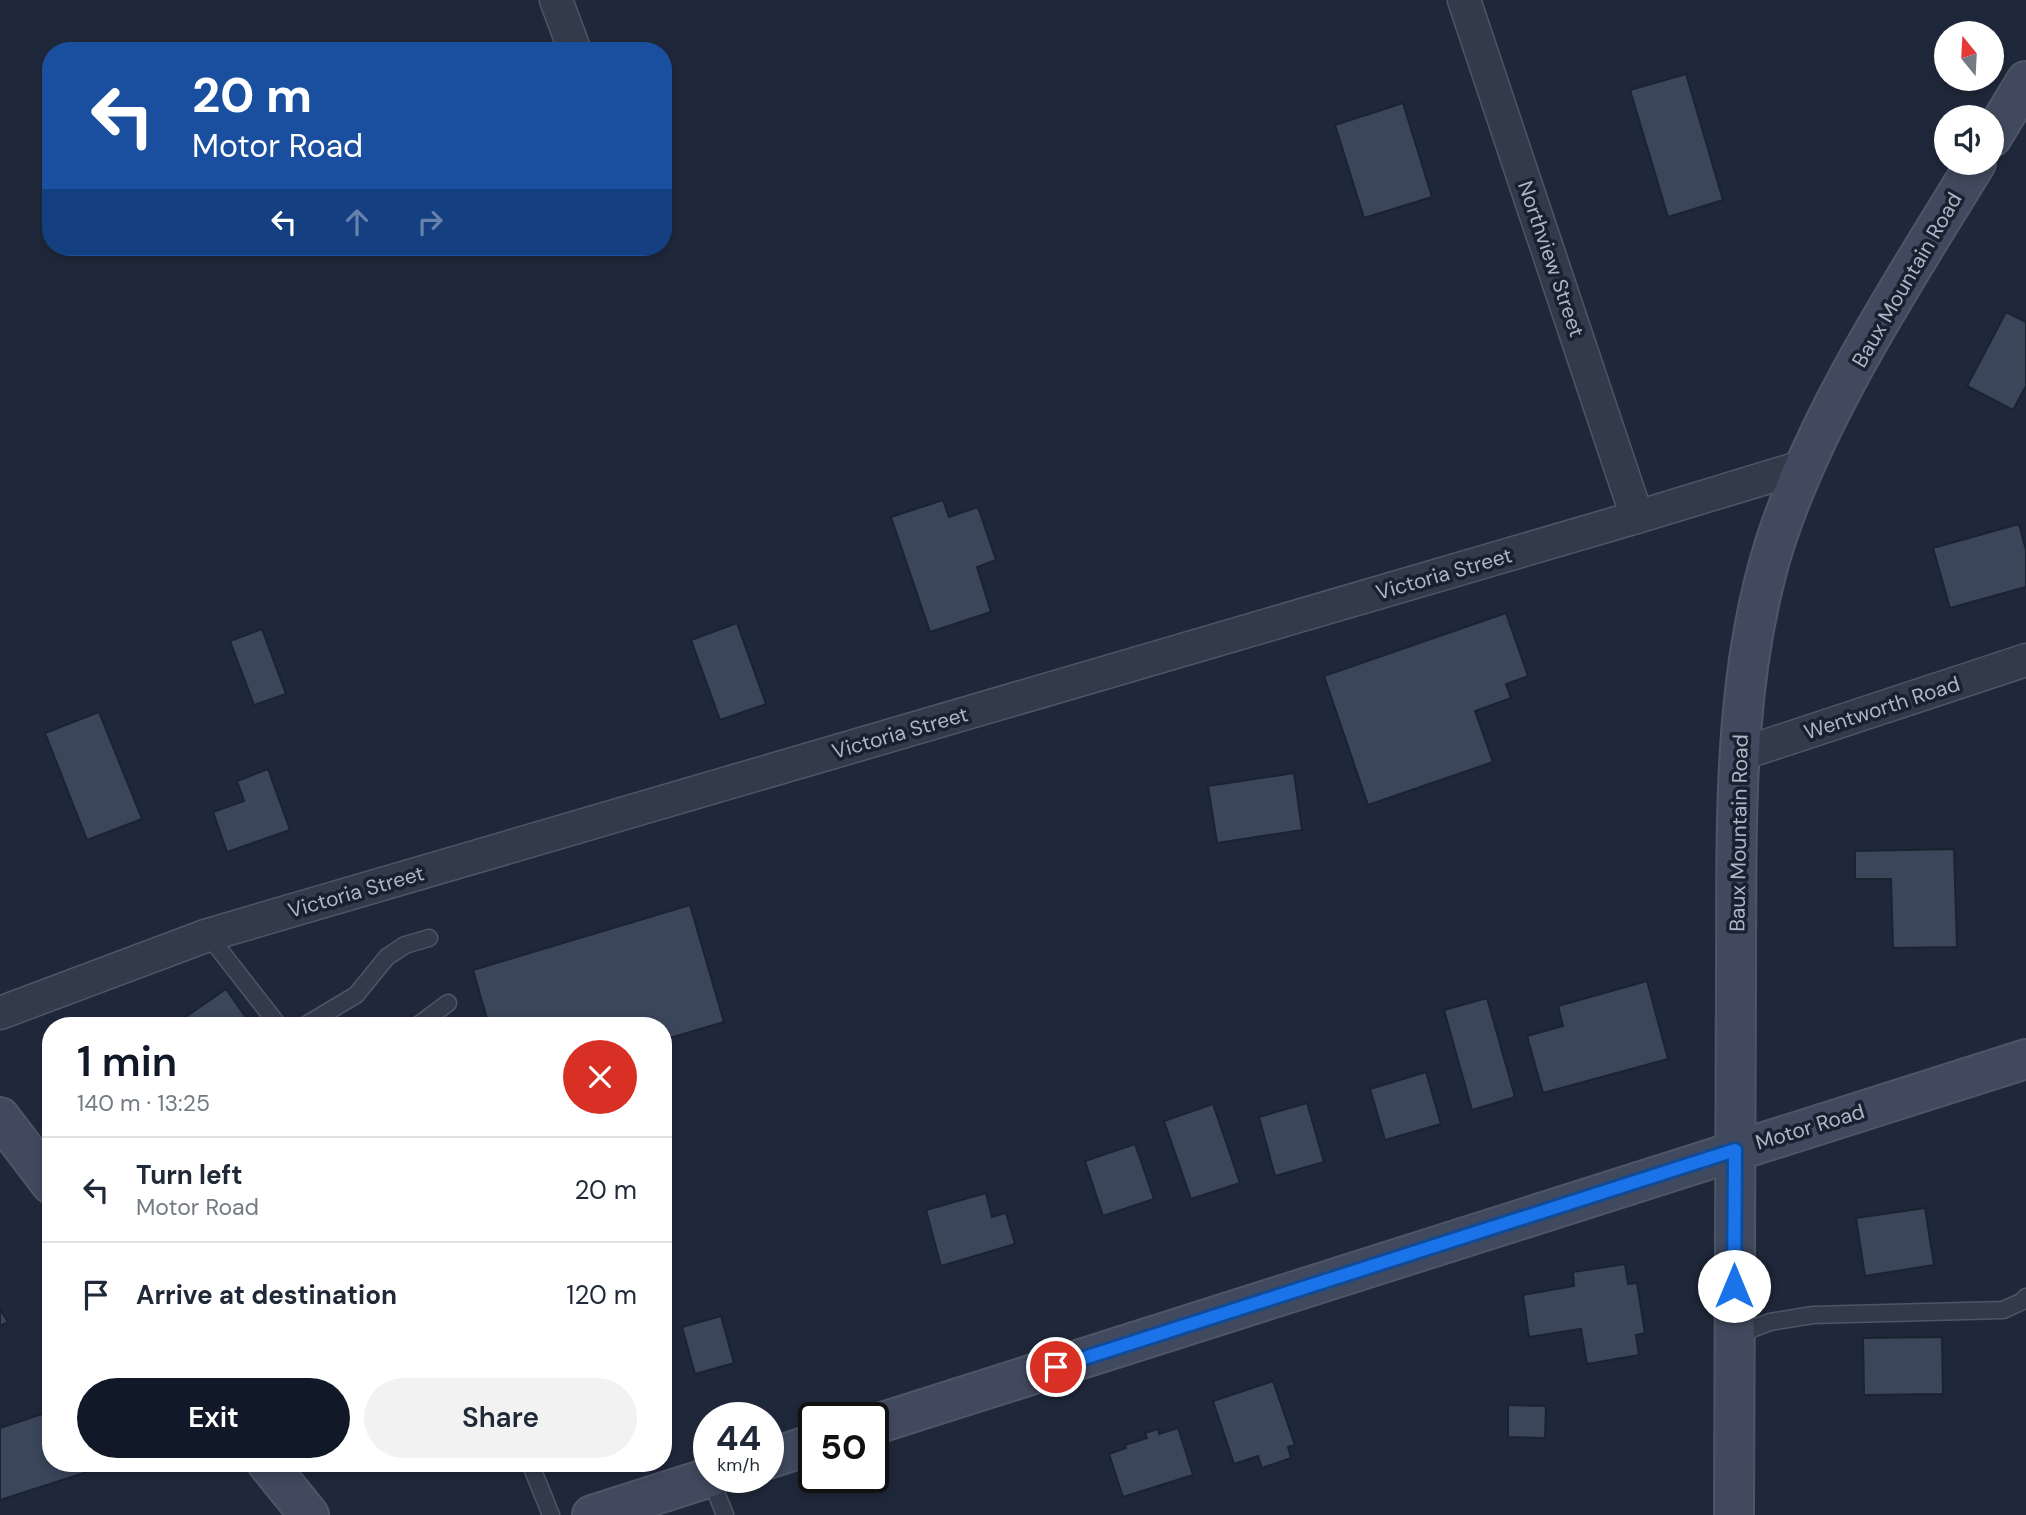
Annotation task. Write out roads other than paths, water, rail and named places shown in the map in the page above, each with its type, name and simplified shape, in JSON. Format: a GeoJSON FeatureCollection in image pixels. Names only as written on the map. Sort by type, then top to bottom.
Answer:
{"type":"FeatureCollection","features":[{"type":"Feature","properties":{"kind":"main road"},"geometry":{"type":"LineString","coordinates":[[2004,118],[2026,81]]}},
{"type":"Feature","properties":{"kind":"main road","name":"Baux Mountain Road"},"geometry":{"type":"LineString","coordinates":[[1734,1515],[1738,755],[1762,593],[1776,542],[1805,466],[1899,289],[1969,175]]}},
{"type":"Feature","properties":{"kind":"main road","name":"Motor Road"},"geometry":{"type":"LineString","coordinates":[[889,1420],[2026,1059]]}},
{"type":"Feature","properties":{"kind":"main road"},"geometry":{"type":"LineString","coordinates":[[0,1116],[42,1172]]}},
{"type":"Feature","properties":{"kind":"main road"},"geometry":{"type":"LineString","coordinates":[[274,1472],[309,1515]]}},
{"type":"Feature","properties":{"kind":"main road"},"geometry":{"type":"LineString","coordinates":[[592,1515],[693,1482]]}},
{"type":"Feature","properties":{"kind":"street"},"geometry":{"type":"LineString","coordinates":[[556,0],[572,42]]}},
{"type":"Feature","properties":{"kind":"street","name":"Northview Street"},"geometry":{"type":"LineString","coordinates":[[1464,0],[1637,517]]}},
{"type":"Feature","properties":{"kind":"street","name":"Victoria Street"},"geometry":{"type":"LineString","coordinates":[[0,1013],[208,935],[1805,466]]}},
{"type":"Feature","properties":{"kind":"street","name":"Wentworth Road"},"geometry":{"type":"LineString","coordinates":[[1738,755],[2026,660]]}},
{"type":"Feature","properties":{"kind":"lane"},"geometry":{"type":"LineString","coordinates":[[208,935],[272,1017]]}},
{"type":"Feature","properties":{"kind":"lane"},"geometry":{"type":"LineString","coordinates":[[319,1017],[356,995],[387,957],[405,945],[429,938]]}},
{"type":"Feature","properties":{"kind":"lane"},"geometry":{"type":"LineString","coordinates":[[429,1017],[448,1003]]}},
{"type":"Feature","properties":{"kind":"lane"},"geometry":{"type":"LineString","coordinates":[[1734,1341],[1754,1328],[1770,1322],[1813,1315],[2003,1310],[2026,1297]]}},
{"type":"Feature","properties":{"kind":"lane"},"geometry":{"type":"LineString","coordinates":[[534,1472],[551,1515]]}},
{"type":"Feature","properties":{"kind":"lane"},"geometry":{"type":"LineString","coordinates":[[716,1493],[724,1515]]}}]}
